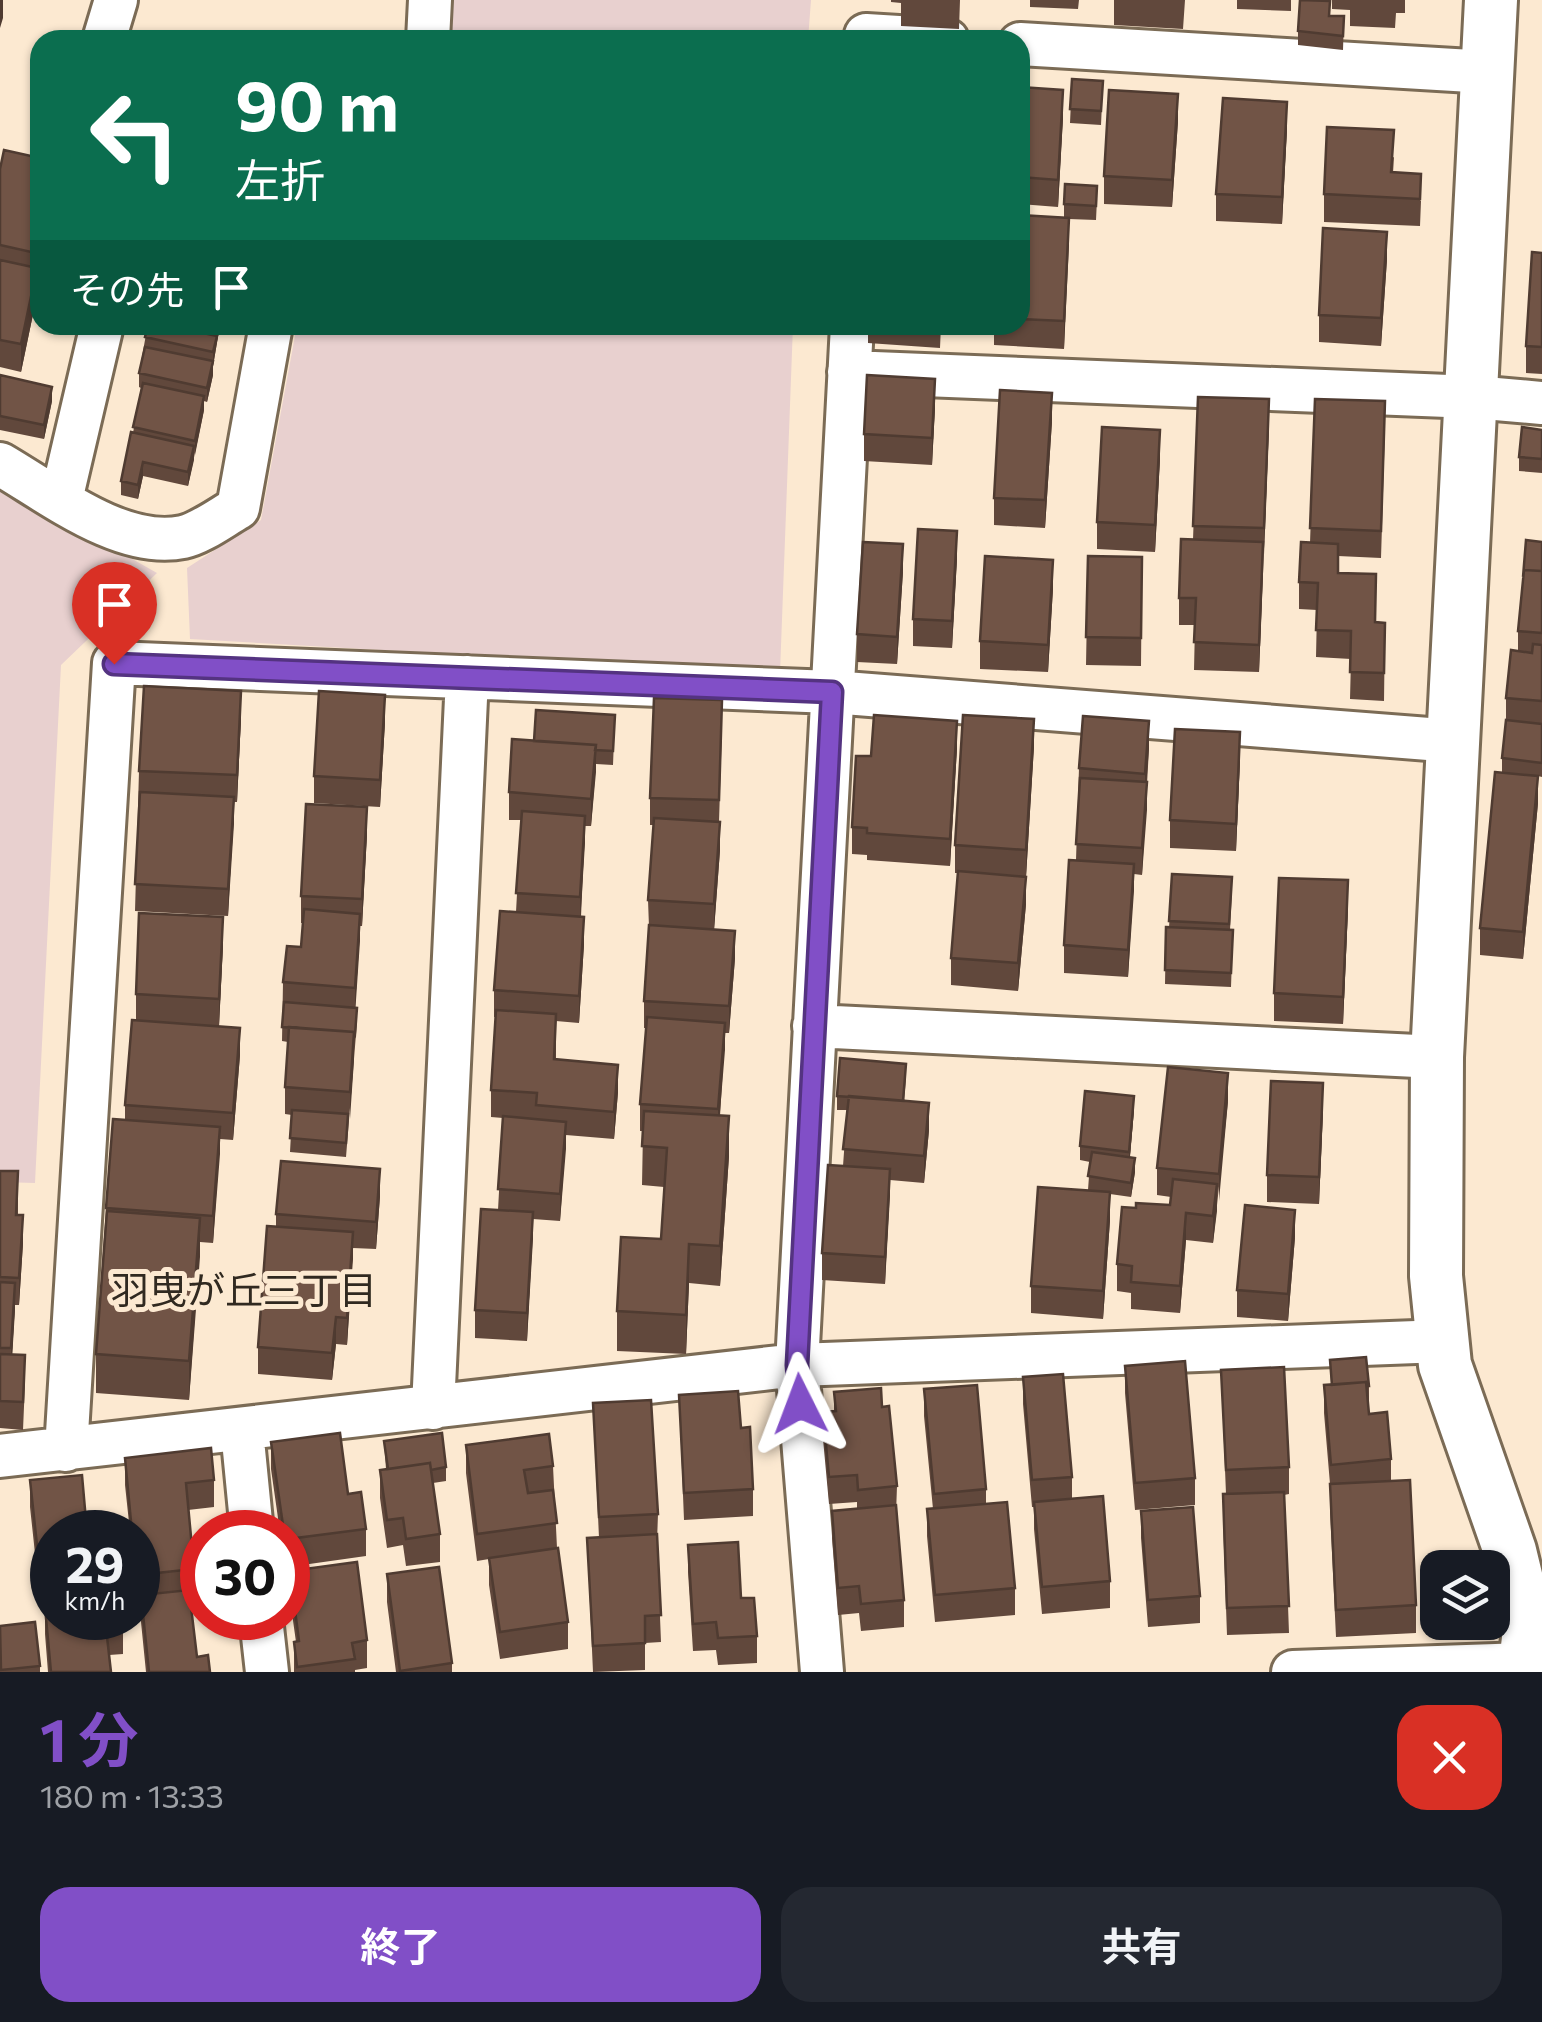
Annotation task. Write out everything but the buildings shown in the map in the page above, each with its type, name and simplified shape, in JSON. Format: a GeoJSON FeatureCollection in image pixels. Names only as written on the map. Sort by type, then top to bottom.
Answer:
{"type":"FeatureCollection","features":[{"type":"Feature","properties":{"kind":"street"},"geometry":{"type":"LineString","coordinates":[[107,30],[116,0]]}},
{"type":"Feature","properties":{"kind":"street"},"geometry":{"type":"LineString","coordinates":[[428,30],[430,0]]}},
{"type":"Feature","properties":{"kind":"street"},"geometry":{"type":"LineString","coordinates":[[1293,1672],[1530,1668],[1529,1630],[1510,1551],[1445,1366],[1436,1276],[1436,1057],[1492,0]]}},
{"type":"Feature","properties":{"kind":"street"},"geometry":{"type":"LineString","coordinates":[[867,25],[894,30]]}},
{"type":"Feature","properties":{"kind":"street"},"geometry":{"type":"LineString","coordinates":[[1030,45],[1488,72]]}},
{"type":"Feature","properties":{"kind":"street"},"geometry":{"type":"LineString","coordinates":[[61,500],[100,335]]}},
{"type":"Feature","properties":{"kind":"street"},"geometry":{"type":"LineString","coordinates":[[0,464],[88,516],[134,536],[184,537],[238,508],[270,335]]}},
{"type":"Feature","properties":{"kind":"street"},"geometry":{"type":"LineString","coordinates":[[822,1672],[797,1365],[851,335]]}},
{"type":"Feature","properties":{"kind":"street"},"geometry":{"type":"LineString","coordinates":[[849,372],[1542,403]]}},
{"type":"Feature","properties":{"kind":"street"},"geometry":{"type":"LineString","coordinates":[[66,1450],[114,664],[832,692],[1454,741]]}},
{"type":"Feature","properties":{"kind":"street"},"geometry":{"type":"LineString","coordinates":[[434,1408],[467,678]]}},
{"type":"Feature","properties":{"kind":"street"},"geometry":{"type":"LineString","coordinates":[[814,1026],[1436,1057]]}},
{"type":"Feature","properties":{"kind":"street"},"geometry":{"type":"LineString","coordinates":[[0,1456],[797,1365],[1443,1341]]}},
{"type":"Feature","properties":{"kind":"street"},"geometry":{"type":"LineString","coordinates":[[242,1430],[250,1510]]}},
{"type":"Feature","properties":{"kind":"street"},"geometry":{"type":"LineString","coordinates":[[263,1640],[267,1672]]}},
{"type":"Feature","properties":{"kind":"shaded area"},"geometry":{"type":"Polygon","coordinates":[[[446,0],[811,0],[809,30],[445,30],[446,0]]]}},
{"type":"Feature","properties":{"kind":"shaded area"},"geometry":{"type":"Polygon","coordinates":[[[295,335],[793,335],[780,673],[190,639],[187,568],[261,520],[295,335]]]}},
{"type":"Feature","properties":{"kind":"shaded area"},"geometry":{"type":"Polygon","coordinates":[[[0,484],[157,573],[61,665],[35,1183],[0,1182],[0,484]]]}},
{"type":"Feature","properties":{"kind":"district","name":"羽曳が丘三丁目"},"geometry":{"type":"Point","coordinates":[244,1288]}},
{"type":"Feature","properties":{"kind":"route"},"geometry":{"type":"LineString","coordinates":[[114,664],[832,692],[797,1365],[800,1404]]}}]}
